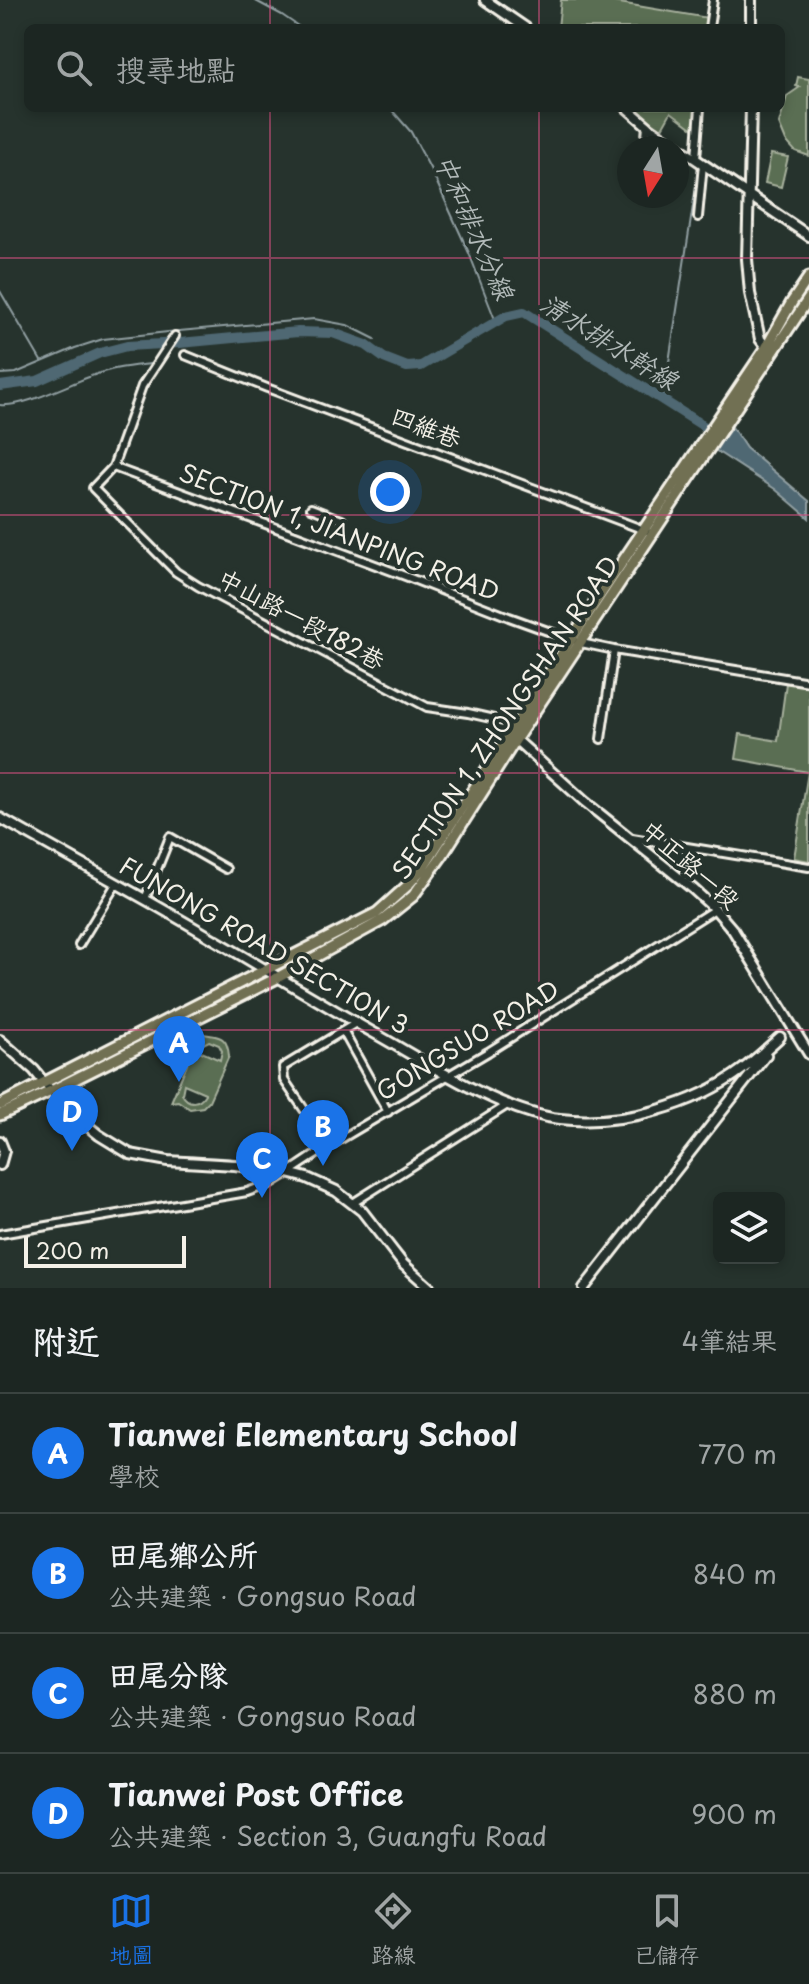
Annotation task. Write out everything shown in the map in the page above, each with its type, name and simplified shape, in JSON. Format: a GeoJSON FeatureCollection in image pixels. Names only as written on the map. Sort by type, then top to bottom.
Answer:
{"type":"FeatureCollection","features":[{"type":"Feature","properties":{"kind":"main road"},"geometry":{"type":"LineString","coordinates":[[769,352],[809,277]]}},
{"type":"Feature","properties":{"kind":"main road"},"geometry":{"type":"LineString","coordinates":[[769,352],[809,298]]}},
{"type":"Feature","properties":{"kind":"main road","name":"SECTION 1, ZHONGSHAN ROAD"},"geometry":{"type":"LineString","coordinates":[[0,1115],[265,970],[377,913],[406,887],[421,870],[520,726],[769,352]]}},
{"type":"Feature","properties":{"kind":"main road","name":"SECTION 1, ZHONGSHAN ROAD"},"geometry":{"type":"LineString","coordinates":[[0,1105],[48,1087],[277,978],[383,920],[413,896],[441,857],[513,736]]}},
{"type":"Feature","properties":{"kind":"street"},"geometry":{"type":"LineString","coordinates":[[485,0],[520,24]]}},
{"type":"Feature","properties":{"kind":"street"},"geometry":{"type":"LineString","coordinates":[[710,24],[713,0]]}},
{"type":"Feature","properties":{"kind":"street"},"geometry":{"type":"LineString","coordinates":[[751,0],[751,24]]}},
{"type":"Feature","properties":{"kind":"street"},"geometry":{"type":"LineString","coordinates":[[632,112],[663,136]]}},
{"type":"Feature","properties":{"kind":"street"},"geometry":{"type":"LineString","coordinates":[[698,217],[700,112]]}},
{"type":"Feature","properties":{"kind":"street"},"geometry":{"type":"LineString","coordinates":[[751,112],[747,246],[750,289],[760,339],[769,352]]}},
{"type":"Feature","properties":{"kind":"street"},"geometry":{"type":"LineString","coordinates":[[646,136],[647,125]]}},
{"type":"Feature","properties":{"kind":"street"},"geometry":{"type":"LineString","coordinates":[[689,154],[809,236]]}},
{"type":"Feature","properties":{"kind":"street"},"geometry":{"type":"LineString","coordinates":[[113,467],[142,386],[175,336]]}},
{"type":"Feature","properties":{"kind":"street","name":"四維巷"},"geometry":{"type":"LineString","coordinates":[[185,355],[649,532]]}},
{"type":"Feature","properties":{"kind":"street","name":"中山路一段182巷"},"geometry":{"type":"LineString","coordinates":[[113,467],[93,488],[176,572],[427,707],[520,726]]}},
{"type":"Feature","properties":{"kind":"street","name":"SECTION 1, JIANPING ROAD"},"geometry":{"type":"LineString","coordinates":[[113,467],[577,641],[614,650],[809,682]]}},
{"type":"Feature","properties":{"kind":"street"},"geometry":{"type":"LineString","coordinates":[[311,508],[342,520]]}},
{"type":"Feature","properties":{"kind":"street"},"geometry":{"type":"LineString","coordinates":[[601,739],[614,650]]}},
{"type":"Feature","properties":{"kind":"street","name":"中正路一段"},"geometry":{"type":"LineString","coordinates":[[513,736],[585,802],[715,909],[733,930],[808,1052]]}},
{"type":"Feature","properties":{"kind":"street","name":"FUNONG ROAD SECTION 3"},"geometry":{"type":"LineString","coordinates":[[0,818],[448,1075],[529,1112],[558,1119],[595,1121],[637,1116],[676,1105],[745,1074]]}},
{"type":"Feature","properties":{"kind":"street"},"geometry":{"type":"LineString","coordinates":[[145,899],[170,837],[226,869]]}},
{"type":"Feature","properties":{"kind":"street"},"geometry":{"type":"LineString","coordinates":[[628,837],[809,867]]}},
{"type":"Feature","properties":{"kind":"street"},"geometry":{"type":"LineString","coordinates":[[79,945],[116,884]]}},
{"type":"Feature","properties":{"kind":"street","name":"GONGSUO ROAD"},"geometry":{"type":"LineString","coordinates":[[0,1234],[247,1192],[272,1183],[715,909]]}},
{"type":"Feature","properties":{"kind":"street"},"geometry":{"type":"LineString","coordinates":[[329,1146],[284,1080],[283,1067],[356,1023]]}},
{"type":"Feature","properties":{"kind":"street"},"geometry":{"type":"LineString","coordinates":[[584,1288],[745,1074],[790,1023]]}},
{"type":"Feature","properties":{"kind":"street"},"geometry":{"type":"LineString","coordinates":[[343,1031],[388,1112]]}},
{"type":"Feature","properties":{"kind":"street"},"geometry":{"type":"LineString","coordinates":[[0,1040],[34,1070],[59,1101],[99,1135],[130,1154],[168,1161],[235,1165],[288,1173],[336,1191],[353,1203],[403,1264],[430,1288]]}},
{"type":"Feature","properties":{"kind":"street"},"geometry":{"type":"LineString","coordinates":[[353,1203],[509,1104]]}},
{"type":"Feature","properties":{"kind":"street"},"geometry":{"type":"LineString","coordinates":[[0,1141],[4,1151],[0,1165]]}},
{"type":"Feature","properties":{"kind":"green space"},"geometry":{"type":"Polygon","coordinates":[[[561,0],[602,0],[708,18],[707,24],[558,24],[561,0]]]}},
{"type":"Feature","properties":{"kind":"green space"},"geometry":{"type":"Polygon","coordinates":[[[798,77],[809,79],[809,156],[795,151],[786,141],[779,124],[785,112],[787,96],[800,87],[796,86],[798,77]]]}},
{"type":"Feature","properties":{"kind":"green space"},"geometry":{"type":"Polygon","coordinates":[[[639,112],[671,112],[661,130],[639,112]]]}},
{"type":"Feature","properties":{"kind":"green space"},"geometry":{"type":"Polygon","coordinates":[[[671,112],[697,112],[695,130],[671,112]]]}},
{"type":"Feature","properties":{"kind":"green space"},"geometry":{"type":"Polygon","coordinates":[[[771,154],[788,157],[781,187],[765,183],[771,154]]]}},
{"type":"Feature","properties":{"kind":"green space"},"geometry":{"type":"Polygon","coordinates":[[[786,683],[809,686],[809,861],[794,858],[808,772],[736,759],[740,734],[778,741],[786,683]]]}},
{"type":"Feature","properties":{"kind":"green space"},"geometry":{"type":"Polygon","coordinates":[[[200,1033],[223,1039],[229,1056],[209,1101],[203,1107],[190,1109],[178,1101],[171,1102],[200,1033]],[[209,1041],[201,1045],[199,1051],[220,1060],[222,1051],[219,1045],[209,1041]],[[184,1084],[182,1094],[187,1100],[197,1101],[205,1094],[205,1093],[184,1084]]]}},
{"type":"Feature","properties":{"kind":"water"},"geometry":{"type":"Polygon","coordinates":[[[732,427],[746,448],[809,501],[809,518],[775,489],[715,450],[732,427]]]}},
{"type":"Feature","properties":{"kind":"waterway","name":"中和排水分線"},"geometry":{"type":"LineString","coordinates":[[254,0],[295,24]]}},
{"type":"Feature","properties":{"kind":"waterway","name":"中和排水分線"},"geometry":{"type":"LineString","coordinates":[[394,112],[411,132],[433,174],[496,322]]}},
{"type":"Feature","properties":{"kind":"waterway"},"geometry":{"type":"LineString","coordinates":[[663,401],[698,173]]}},
{"type":"Feature","properties":{"kind":"waterway"},"geometry":{"type":"LineString","coordinates":[[0,291],[41,361]]}},
{"type":"Feature","properties":{"kind":"waterway","name":"清水排水幹線"},"geometry":{"type":"LineString","coordinates":[[0,386],[37,381],[100,353],[127,346],[298,332],[333,333],[366,345],[384,358],[407,367],[421,366],[506,316],[524,312],[716,434]]}},
{"type":"Feature","properties":{"kind":"waterway"},"geometry":{"type":"LineString","coordinates":[[0,374],[16,373],[103,339],[168,332],[314,319],[347,325],[375,339]]}},
{"type":"Feature","properties":{"kind":"waterway"},"geometry":{"type":"LineString","coordinates":[[0,405],[36,398],[106,371],[150,364]]}},
{"type":"Feature","properties":{"kind":"waterway"},"geometry":{"type":"LineString","coordinates":[[757,855],[809,863]]}},
{"type":"Feature","properties":{"kind":"waterway"},"geometry":{"type":"LineString","coordinates":[[37,1068],[46,1078]]}},
{"type":"Feature","properties":{"kind":"waterway"},"geometry":{"type":"LineString","coordinates":[[58,1091],[97,1127],[121,1143],[143,1152],[231,1159],[290,1168]]}},
{"type":"Feature","properties":{"kind":"waterway"},"geometry":{"type":"LineString","coordinates":[[297,1169],[327,1183]]}},
{"type":"Feature","properties":{"kind":"waterway"},"geometry":{"type":"LineString","coordinates":[[340,1189],[355,1198]]}},
{"type":"Feature","properties":{"kind":"waterway"},"geometry":{"type":"LineString","coordinates":[[367,1212],[420,1274]]}},
{"type":"Feature","properties":{"kind":"place","name":"Tianwei Elementary School"},"geometry":{"type":"Point","coordinates":[179,1082]}},
{"type":"Feature","properties":{"kind":"place","name":"Tianwei Post Office"},"geometry":{"type":"Point","coordinates":[72,1151]}},
{"type":"Feature","properties":{"kind":"place","name":"田尾鄉公所"},"geometry":{"type":"Point","coordinates":[323,1166]}},
{"type":"Feature","properties":{"kind":"place","name":"田尾分隊"},"geometry":{"type":"Point","coordinates":[262,1198]}}]}
